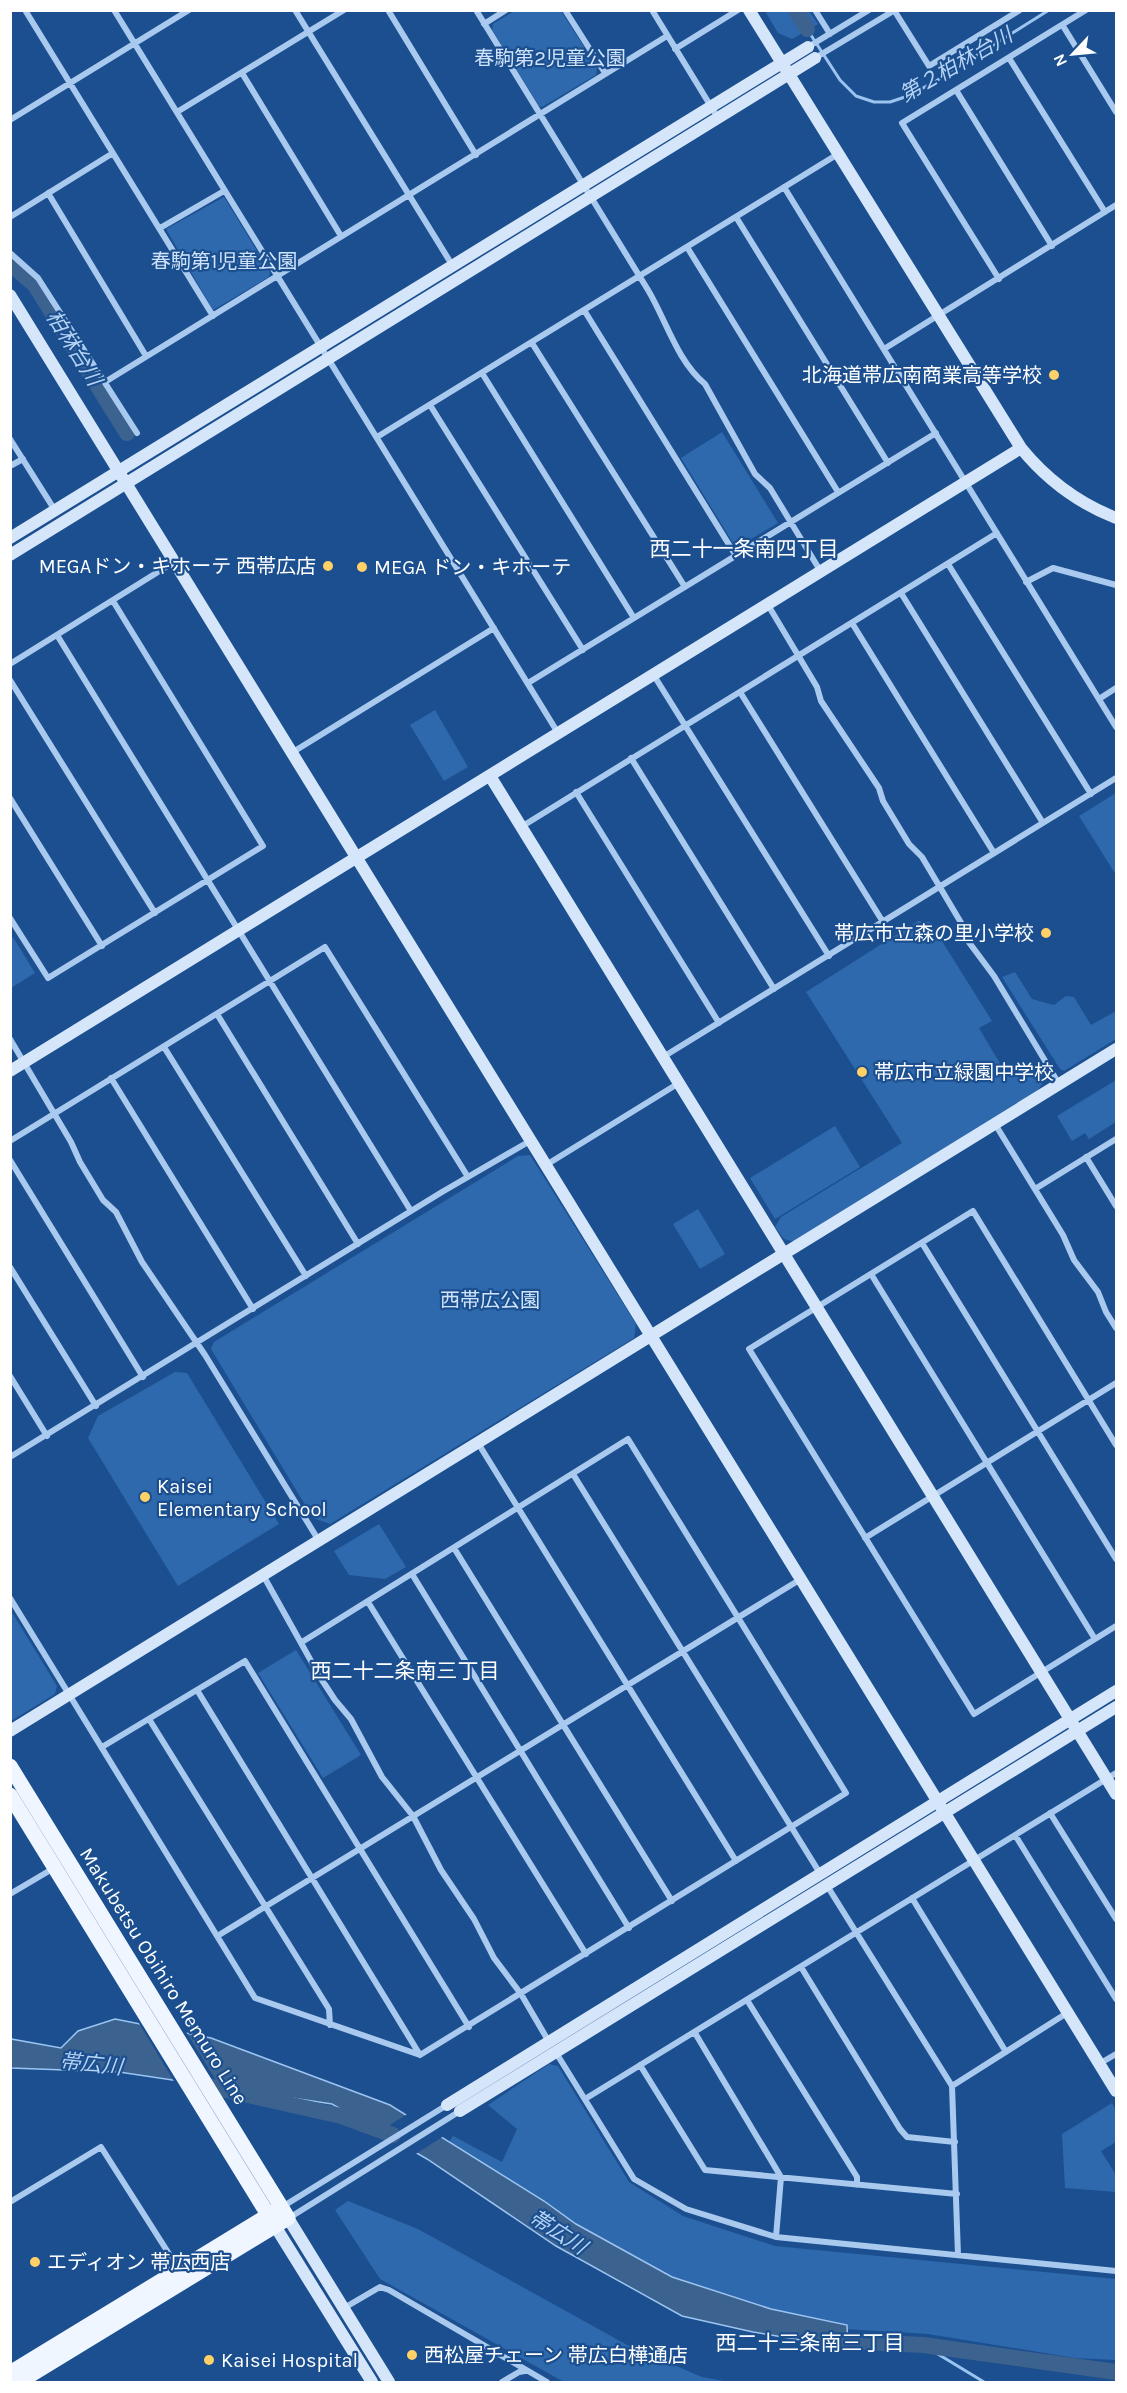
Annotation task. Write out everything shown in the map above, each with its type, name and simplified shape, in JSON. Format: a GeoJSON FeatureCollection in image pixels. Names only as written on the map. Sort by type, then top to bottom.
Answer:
{"type":"FeatureCollection","features":[{"type":"Feature","properties":{"kind":"main road","name":"Makubetsu Obihiro Memuro Line"},"geometry":{"type":"LineString","coordinates":[[10,1766],[145,2016],[223,2143],[278,2217]]}},
{"type":"Feature","properties":{"kind":"main road","name":"Makubetsu Obihiro Memuro Line"},"geometry":{"type":"LineString","coordinates":[[10,1795],[61,1863],[166,2019],[243,2145],[278,2217]]}},
{"type":"Feature","properties":{"kind":"main road"},"geometry":{"type":"LineString","coordinates":[[10,2373],[178,2268],[278,2217]]}},
{"type":"Feature","properties":{"kind":"main road"},"geometry":{"type":"LineString","coordinates":[[19,2382],[278,2217]]}},
{"type":"Feature","properties":{"kind":"street"},"geometry":{"type":"LineString","coordinates":[[25,10],[213,316]]}},
{"type":"Feature","properties":{"kind":"street"},"geometry":{"type":"LineString","coordinates":[[114,10],[558,733]]}},
{"type":"Feature","properties":{"kind":"street"},"geometry":{"type":"LineString","coordinates":[[10,120],[189,10]]}},
{"type":"Feature","properties":{"kind":"street"},"geometry":{"type":"LineString","coordinates":[[295,10],[460,278]]}},
{"type":"Feature","properties":{"kind":"street"},"geometry":{"type":"LineString","coordinates":[[177,112],[344,10]]}},
{"type":"Feature","properties":{"kind":"street"},"geometry":{"type":"LineString","coordinates":[[388,10],[476,155]]}},
{"type":"Feature","properties":{"kind":"street"},"geometry":{"type":"LineString","coordinates":[[476,10],[640,276],[663,315],[665,326],[696,377],[705,384],[755,474],[770,488],[821,572]]}},
{"type":"Feature","properties":{"kind":"street"},"geometry":{"type":"LineString","coordinates":[[484,24],[507,10]]}},
{"type":"Feature","properties":{"kind":"street"},"geometry":{"type":"LineString","coordinates":[[565,10],[605,73]]}},
{"type":"Feature","properties":{"kind":"street"},"geometry":{"type":"LineString","coordinates":[[652,10],[715,113]]}},
{"type":"Feature","properties":{"kind":"street"},"geometry":{"type":"LineString","coordinates":[[675,49],[738,10]]}},
{"type":"Feature","properties":{"kind":"street"},"geometry":{"type":"LineString","coordinates":[[749,10],[1021,448],[1040,470],[1060,487],[1081,501],[1116,518]]}},
{"type":"Feature","properties":{"kind":"street"},"geometry":{"type":"LineString","coordinates":[[815,10],[827,36]]}},
{"type":"Feature","properties":{"kind":"street"},"geometry":{"type":"LineString","coordinates":[[10,555],[591,197],[715,113],[782,63],[869,10]]}},
{"type":"Feature","properties":{"kind":"street"},"geometry":{"type":"LineString","coordinates":[[10,538],[584,186],[715,113],[789,75],[894,11],[929,66],[1020,10]]}},
{"type":"Feature","properties":{"kind":"street"},"geometry":{"type":"LineString","coordinates":[[999,279],[902,123],[1086,10]]}},
{"type":"Feature","properties":{"kind":"street"},"geometry":{"type":"LineString","coordinates":[[1063,26],[1116,112]]}},
{"type":"Feature","properties":{"kind":"street"},"geometry":{"type":"LineString","coordinates":[[105,382],[667,36]]}},
{"type":"Feature","properties":{"kind":"street"},"geometry":{"type":"LineString","coordinates":[[1009,58],[1105,212]]}},
{"type":"Feature","properties":{"kind":"street"},"geometry":{"type":"LineString","coordinates":[[242,73],[341,236]]}},
{"type":"Feature","properties":{"kind":"street"},"geometry":{"type":"LineString","coordinates":[[956,90],[1052,246]]}},
{"type":"Feature","properties":{"kind":"street"},"geometry":{"type":"LineString","coordinates":[[10,217],[113,153]]}},
{"type":"Feature","properties":{"kind":"street"},"geometry":{"type":"LineString","coordinates":[[377,437],[839,154]]}},
{"type":"Feature","properties":{"kind":"street"},"geometry":{"type":"LineString","coordinates":[[783,188],[1116,727]]}},
{"type":"Feature","properties":{"kind":"street"},"geometry":{"type":"LineString","coordinates":[[160,228],[224,191]]}},
{"type":"Feature","properties":{"kind":"street"},"geometry":{"type":"LineString","coordinates":[[48,193],[146,356]]}},
{"type":"Feature","properties":{"kind":"street"},"geometry":{"type":"LineString","coordinates":[[884,349],[1116,205]]}},
{"type":"Feature","properties":{"kind":"street"},"geometry":{"type":"LineString","coordinates":[[736,217],[888,463]]}},
{"type":"Feature","properties":{"kind":"street"},"geometry":{"type":"LineString","coordinates":[[687,248],[838,492]]}},
{"type":"Feature","properties":{"kind":"street"},"geometry":{"type":"LineString","coordinates":[[10,254],[39,278],[137,433]]}},
{"type":"Feature","properties":{"kind":"street"},"geometry":{"type":"LineString","coordinates":[[10,295],[1116,2091]]}},
{"type":"Feature","properties":{"kind":"street"},"geometry":{"type":"LineString","coordinates":[[584,310],[736,556]]}},
{"type":"Feature","properties":{"kind":"street"},"geometry":{"type":"LineString","coordinates":[[532,343],[685,587]]}},
{"type":"Feature","properties":{"kind":"street"},"geometry":{"type":"LineString","coordinates":[[482,373],[634,618]]}},
{"type":"Feature","properties":{"kind":"street"},"geometry":{"type":"LineString","coordinates":[[430,405],[583,650]]}},
{"type":"Feature","properties":{"kind":"street"},"geometry":{"type":"LineString","coordinates":[[528,683],[936,433]]}},
{"type":"Feature","properties":{"kind":"street"},"geometry":{"type":"LineString","coordinates":[[10,439],[63,522]]}},
{"type":"Feature","properties":{"kind":"street"},"geometry":{"type":"LineString","coordinates":[[10,1071],[1021,448]]}},
{"type":"Feature","properties":{"kind":"street"},"geometry":{"type":"LineString","coordinates":[[10,466],[23,459]]}},
{"type":"Feature","properties":{"kind":"street"},"geometry":{"type":"LineString","coordinates":[[521,827],[997,534]]}},
{"type":"Feature","properties":{"kind":"street"},"geometry":{"type":"LineString","coordinates":[[10,664],[175,562]]}},
{"type":"Feature","properties":{"kind":"street"},"geometry":{"type":"LineString","coordinates":[[948,564],[1091,794]]}},
{"type":"Feature","properties":{"kind":"street"},"geometry":{"type":"LineString","coordinates":[[1026,582],[1053,568],[1116,585]]}},
{"type":"Feature","properties":{"kind":"street"},"geometry":{"type":"LineString","coordinates":[[901,593],[1043,823]]}},
{"type":"Feature","properties":{"kind":"street"},"geometry":{"type":"LineString","coordinates":[[10,918],[48,978],[263,846],[113,601]]}},
{"type":"Feature","properties":{"kind":"street"},"geometry":{"type":"LineString","coordinates":[[768,605],[817,687],[821,701],[879,788],[883,801],[909,844],[922,857],[968,940],[1060,1084]]}},
{"type":"Feature","properties":{"kind":"street"},"geometry":{"type":"LineString","coordinates":[[852,623],[994,853]]}},
{"type":"Feature","properties":{"kind":"street"},"geometry":{"type":"LineString","coordinates":[[293,752],[494,628]]}},
{"type":"Feature","properties":{"kind":"street"},"geometry":{"type":"LineString","coordinates":[[57,635],[411,1211]]}},
{"type":"Feature","properties":{"kind":"street"},"geometry":{"type":"LineString","coordinates":[[653,674],[829,956]]}},
{"type":"Feature","properties":{"kind":"street"},"geometry":{"type":"LineString","coordinates":[[10,680],[155,913]]}},
{"type":"Feature","properties":{"kind":"street"},"geometry":{"type":"LineString","coordinates":[[1099,699],[1116,688]]}},
{"type":"Feature","properties":{"kind":"street"},"geometry":{"type":"LineString","coordinates":[[740,692],[883,922]]}},
{"type":"Feature","properties":{"kind":"street"},"geometry":{"type":"LineString","coordinates":[[631,758],[774,989]]}},
{"type":"Feature","properties":{"kind":"street"},"geometry":{"type":"LineString","coordinates":[[489,776],[1074,1725],[1112,1776],[1116,1794]]}},
{"type":"Feature","properties":{"kind":"street"},"geometry":{"type":"LineString","coordinates":[[663,1058],[1116,778]]}},
{"type":"Feature","properties":{"kind":"street"},"geometry":{"type":"LineString","coordinates":[[576,792],[719,1023]]}},
{"type":"Feature","properties":{"kind":"street"},"geometry":{"type":"LineString","coordinates":[[10,798],[102,946]]}},
{"type":"Feature","properties":{"kind":"street"},"geometry":{"type":"LineString","coordinates":[[10,1141],[325,947],[468,1177]]}},
{"type":"Feature","properties":{"kind":"street"},"geometry":{"type":"LineString","coordinates":[[217,1014],[358,1244]]}},
{"type":"Feature","properties":{"kind":"street"},"geometry":{"type":"LineString","coordinates":[[10,1039],[55,1113],[98,1191],[116,1212],[142,1262],[197,1344],[319,1541]]}},
{"type":"Feature","properties":{"kind":"street"},"geometry":{"type":"LineString","coordinates":[[164,1047],[306,1276]]}},
{"type":"Feature","properties":{"kind":"street"},"geometry":{"type":"LineString","coordinates":[[10,1731],[1116,1049]]}},
{"type":"Feature","properties":{"kind":"street"},"geometry":{"type":"LineString","coordinates":[[111,1078],[253,1309]]}},
{"type":"Feature","properties":{"kind":"street"},"geometry":{"type":"LineString","coordinates":[[546,1166],[679,1083]]}},
{"type":"Feature","properties":{"kind":"street"},"geometry":{"type":"LineString","coordinates":[[995,1124],[1063,1235],[1074,1260],[1098,1292],[1116,1328]]}},
{"type":"Feature","properties":{"kind":"street"},"geometry":{"type":"LineString","coordinates":[[1035,1189],[1116,1139]]}},
{"type":"Feature","properties":{"kind":"street"},"geometry":{"type":"LineString","coordinates":[[10,1457],[411,1211],[530,1141]]}},
{"type":"Feature","properties":{"kind":"street"},"geometry":{"type":"LineString","coordinates":[[1086,1157],[1116,1206]]}},
{"type":"Feature","properties":{"kind":"street"},"geometry":{"type":"LineString","coordinates":[[10,1160],[143,1377]]}},
{"type":"Feature","properties":{"kind":"street"},"geometry":{"type":"LineString","coordinates":[[1116,1445],[973,1211],[749,1349],[974,1714],[1116,1626]]}},
{"type":"Feature","properties":{"kind":"street"},"geometry":{"type":"LineString","coordinates":[[922,1243],[1116,1559]]}},
{"type":"Feature","properties":{"kind":"street"},"geometry":{"type":"LineString","coordinates":[[10,1267],[96,1406]]}},
{"type":"Feature","properties":{"kind":"street"},"geometry":{"type":"LineString","coordinates":[[871,1274],[1095,1640]]}},
{"type":"Feature","properties":{"kind":"street"},"geometry":{"type":"LineString","coordinates":[[10,1376],[47,1436]]}},
{"type":"Feature","properties":{"kind":"street"},"geometry":{"type":"LineString","coordinates":[[865,1538],[1116,1383]]}},
{"type":"Feature","properties":{"kind":"street"},"geometry":{"type":"LineString","coordinates":[[10,1598],[219,1935],[255,1998],[420,2055],[846,1794],[628,1439],[302,1641]]}},
{"type":"Feature","properties":{"kind":"street"},"geometry":{"type":"LineString","coordinates":[[478,1443],[736,1861]]}},
{"type":"Feature","properties":{"kind":"street"},"geometry":{"type":"LineString","coordinates":[[573,1474],[952,2086],[958,2255]]}},
{"type":"Feature","properties":{"kind":"street"},"geometry":{"type":"LineString","coordinates":[[454,1548],[672,1901]]}},
{"type":"Feature","properties":{"kind":"street"},"geometry":{"type":"LineString","coordinates":[[412,1574],[629,1928]]}},
{"type":"Feature","properties":{"kind":"street"},"geometry":{"type":"LineString","coordinates":[[263,1575],[330,1692],[351,1719],[382,1776],[413,1816],[441,1870],[474,1919],[494,1958],[521,1994],[634,2179],[687,2208],[776,2237],[1116,2271]]}},
{"type":"Feature","properties":{"kind":"street"},"geometry":{"type":"LineString","coordinates":[[219,1935],[801,1579]]}},
{"type":"Feature","properties":{"kind":"street"},"geometry":{"type":"LineString","coordinates":[[368,1602],[586,1954]]}},
{"type":"Feature","properties":{"kind":"street"},"geometry":{"type":"LineString","coordinates":[[102,1747],[245,1661],[469,2027]]}},
{"type":"Feature","properties":{"kind":"street"},"geometry":{"type":"LineString","coordinates":[[197,1690],[420,2055]]}},
{"type":"Feature","properties":{"kind":"street"},"geometry":{"type":"LineString","coordinates":[[278,2217],[333,2174],[447,2104],[552,2047],[942,1808],[1074,1725],[1116,1692]]}},
{"type":"Feature","properties":{"kind":"street"},"geometry":{"type":"LineString","coordinates":[[1074,1725],[1116,1707]]}},
{"type":"Feature","properties":{"kind":"street"},"geometry":{"type":"LineString","coordinates":[[149,1719],[329,2009],[330,2025]]}},
{"type":"Feature","properties":{"kind":"street"},"geometry":{"type":"LineString","coordinates":[[585,2099],[1112,1776]]}},
{"type":"Feature","properties":{"kind":"street"},"geometry":{"type":"LineString","coordinates":[[1050,1813],[1116,1919]]}},
{"type":"Feature","properties":{"kind":"street"},"geometry":{"type":"LineString","coordinates":[[1015,1835],[1116,1999]]}},
{"type":"Feature","properties":{"kind":"street"},"geometry":{"type":"LineString","coordinates":[[10,1894],[61,1863]]}},
{"type":"Feature","properties":{"kind":"street"},"geometry":{"type":"LineString","coordinates":[[912,1898],[1006,2052]]}},
{"type":"Feature","properties":{"kind":"street"},"geometry":{"type":"LineString","coordinates":[[801,1967],[907,2137],[955,2142]]}},
{"type":"Feature","properties":{"kind":"street"},"geometry":{"type":"LineString","coordinates":[[747,2000],[857,2177],[857,2185]]}},
{"type":"Feature","properties":{"kind":"street"},"geometry":{"type":"LineString","coordinates":[[952,2086],[1068,2013]]}},
{"type":"Feature","properties":{"kind":"street"},"geometry":{"type":"LineString","coordinates":[[695,2032],[781,2177],[776,2237]]}},
{"type":"Feature","properties":{"kind":"street"},"geometry":{"type":"LineString","coordinates":[[278,2217],[349,2182],[460,2111],[552,2047]]}},
{"type":"Feature","properties":{"kind":"street"},"geometry":{"type":"LineString","coordinates":[[1100,2064],[1116,2054]]}},
{"type":"Feature","properties":{"kind":"street"},"geometry":{"type":"LineString","coordinates":[[640,2065],[705,2170],[957,2194]]}},
{"type":"Feature","properties":{"kind":"street"},"geometry":{"type":"LineString","coordinates":[[10,2202],[101,2146],[178,2268]]}},
{"type":"Feature","properties":{"kind":"street"},"geometry":{"type":"LineString","coordinates":[[278,2217],[343,2308],[389,2382]]}},
{"type":"Feature","properties":{"kind":"street"},"geometry":{"type":"LineString","coordinates":[[278,2217],[372,2382]]}},
{"type":"Feature","properties":{"kind":"street"},"geometry":{"type":"LineString","coordinates":[[343,2308],[380,2287],[547,2382]]}},
{"type":"Feature","properties":{"kind":"street"},"geometry":{"type":"LineString","coordinates":[[502,2382],[525,2371]]}},
{"type":"Feature","properties":{"kind":"green space","name":"春駒第2児童公園"},"geometry":{"type":"Polygon","coordinates":[[[514,11],[561,11],[597,67],[596,75],[542,107],[539,106],[492,30],[493,24],[514,11]]]}},
{"type":"Feature","properties":{"kind":"green space"},"geometry":{"type":"Polygon","coordinates":[[[765,11],[809,11],[818,24],[792,39],[778,33],[765,11]]]}},
{"type":"Feature","properties":{"kind":"green space","name":"春駒第1児童公園"},"geometry":{"type":"Polygon","coordinates":[[[224,197],[270,272],[269,277],[213,310],[166,229],[224,197]]]}},
{"type":"Feature","properties":{"kind":"green space"},"geometry":{"type":"Polygon","coordinates":[[[722,432],[778,523],[736,548],[681,458],[722,432]]]}},
{"type":"Feature","properties":{"kind":"green space"},"geometry":{"type":"Polygon","coordinates":[[[435,710],[468,767],[444,781],[410,725],[435,710]]]}},
{"type":"Feature","properties":{"kind":"green space"},"geometry":{"type":"Polygon","coordinates":[[[1116,793],[1116,875],[1079,816],[1116,793]]]}},
{"type":"Feature","properties":{"kind":"green space"},"geometry":{"type":"Polygon","coordinates":[[[918,921],[930,922],[992,1021],[979,1028],[1008,1077],[1028,1065],[1039,1066],[1046,1078],[1038,1090],[795,1242],[784,1239],[775,1227],[781,1217],[902,1143],[806,992],[918,921]]]}},
{"type":"Feature","properties":{"kind":"green space"},"geometry":{"type":"Polygon","coordinates":[[[13,937],[35,973],[11,988],[11,939],[13,937]]]}},
{"type":"Feature","properties":{"kind":"green space"},"geometry":{"type":"Polygon","coordinates":[[[1015,972],[1032,999],[1054,1005],[1066,996],[1074,997],[1091,1025],[1116,1011],[1116,1039],[1064,1071],[1060,1069],[1002,977],[1015,972]]]}},
{"type":"Feature","properties":{"kind":"green space"},"geometry":{"type":"Polygon","coordinates":[[[1116,1080],[1116,1122],[1089,1139],[1085,1133],[1072,1141],[1057,1116],[1116,1080]]]}},
{"type":"Feature","properties":{"kind":"green space"},"geometry":{"type":"Polygon","coordinates":[[[835,1126],[860,1167],[775,1219],[750,1178],[835,1126]]]}},
{"type":"Feature","properties":{"kind":"green space","name":"西帯広公園"},"geometry":{"type":"Polygon","coordinates":[[[530,1155],[636,1324],[634,1338],[330,1524],[313,1518],[211,1349],[214,1342],[518,1156],[530,1155]]]}},
{"type":"Feature","properties":{"kind":"green space"},"geometry":{"type":"Polygon","coordinates":[[[698,1209],[725,1254],[700,1269],[673,1224],[698,1209]]]}},
{"type":"Feature","properties":{"kind":"green space"},"geometry":{"type":"Polygon","coordinates":[[[175,1372],[187,1373],[279,1524],[178,1586],[88,1438],[98,1416],[175,1372]]]}},
{"type":"Feature","properties":{"kind":"green space"},"geometry":{"type":"Polygon","coordinates":[[[379,1524],[406,1567],[385,1579],[349,1575],[334,1551],[379,1524]]]}},
{"type":"Feature","properties":{"kind":"green space"},"geometry":{"type":"Polygon","coordinates":[[[13,1614],[57,1686],[55,1694],[11,1721],[10,1615],[13,1614]]]}},
{"type":"Feature","properties":{"kind":"green space"},"geometry":{"type":"Polygon","coordinates":[[[296,1650],[361,1755],[323,1778],[258,1673],[296,1650]]]}},
{"type":"Feature","properties":{"kind":"green space"},"geometry":{"type":"Polygon","coordinates":[[[549,2064],[558,2066],[629,2182],[683,2216],[775,2246],[1116,2279],[1116,2360],[1075,2358],[928,2334],[828,2328],[683,2289],[444,2150],[453,2136],[502,2162],[517,2129],[488,2105],[549,2064]]]}},
{"type":"Feature","properties":{"kind":"green space"},"geometry":{"type":"Polygon","coordinates":[[[1112,2103],[1116,2111],[1116,2142],[1101,2151],[1116,2175],[1116,2192],[1065,2188],[1062,2134],[1112,2103]]]}},
{"type":"Feature","properties":{"kind":"green space"},"geometry":{"type":"Polygon","coordinates":[[[348,2201],[418,2229],[629,2346],[702,2377],[730,2382],[564,2382],[380,2279],[335,2210],[348,2201]]]}},
{"type":"Feature","properties":{"kind":"water"},"geometry":{"type":"Polygon","coordinates":[[[115,2019],[211,2038],[390,2105],[544,2201],[576,2224],[672,2277],[771,2309],[847,2325],[848,2348],[753,2332],[682,2316],[556,2246],[427,2159],[332,2104],[119,2072],[11,2068],[11,2039],[61,2048],[78,2031],[115,2019]]]}},
{"type":"Feature","properties":{"kind":"pier"},"geometry":{"type":"Polygon","coordinates":[[[137,2020],[185,2030],[222,2090],[175,2083],[137,2020]]]}},
{"type":"Feature","properties":{"kind":"pier"},"geometry":{"type":"Polygon","coordinates":[[[409,2113],[444,2136],[414,2155],[377,2133],[409,2113]]]}},
{"type":"Feature","properties":{"kind":"waterway","name":"第２柏林台川"},"geometry":{"type":"LineString","coordinates":[[796,10],[807,29]]}},
{"type":"Feature","properties":{"kind":"waterway","name":"第２柏林台川"},"geometry":{"type":"LineString","coordinates":[[807,29],[840,80],[856,96],[874,102],[890,102],[908,96],[936,81],[1049,10]]}},
{"type":"Feature","properties":{"kind":"waterway","name":"柏林台川"},"geometry":{"type":"LineString","coordinates":[[14,267],[35,285],[127,433]]}},
{"type":"Feature","properties":{"kind":"waterway","name":"帯広川"},"geometry":{"type":"LineString","coordinates":[[195,2083],[341,2116],[393,2135]]}},
{"type":"Feature","properties":{"kind":"waterway","name":"帯広川"},"geometry":{"type":"LineString","coordinates":[[826,2340],[923,2345],[1116,2372]]}},
{"type":"Feature","properties":{"kind":"waterway"},"geometry":{"type":"LineString","coordinates":[[923,2345],[984,2382]]}},
{"type":"Feature","properties":{"kind":"place","name":"北海道帯広南商業高等学校"},"geometry":{"type":"Point","coordinates":[1054,375]}},
{"type":"Feature","properties":{"kind":"place","name":"MEGAドン・キホーテ 西帯広店"},"geometry":{"type":"Point","coordinates":[328,566]}},
{"type":"Feature","properties":{"kind":"place","name":"MEGA ドン・キホーテ"},"geometry":{"type":"Point","coordinates":[362,567]}},
{"type":"Feature","properties":{"kind":"place","name":"帯広市立森の里小学校"},"geometry":{"type":"Point","coordinates":[1046,933]}},
{"type":"Feature","properties":{"kind":"place","name":"帯広市立緑園中学校"},"geometry":{"type":"Point","coordinates":[862,1072]}},
{"type":"Feature","properties":{"kind":"place","name":"Kaisei Elementary School"},"geometry":{"type":"Point","coordinates":[145,1497]}},
{"type":"Feature","properties":{"kind":"place","name":"エディオン 帯広西店"},"geometry":{"type":"Point","coordinates":[35,2262]}},
{"type":"Feature","properties":{"kind":"place","name":"西松屋チェーン 帯広白樺通店"},"geometry":{"type":"Point","coordinates":[412,2355]}},
{"type":"Feature","properties":{"kind":"place","name":"Kaisei Hospital"},"geometry":{"type":"Point","coordinates":[209,2360]}},
{"type":"Feature","properties":{"kind":"district","name":"西二十一条南四丁目"},"geometry":{"type":"Point","coordinates":[744,549]}},
{"type":"Feature","properties":{"kind":"district","name":"西二十二条南三丁目"},"geometry":{"type":"Point","coordinates":[405,1671]}},
{"type":"Feature","properties":{"kind":"district","name":"西二十三条南三丁目"},"geometry":{"type":"Point","coordinates":[810,2343]}}]}
